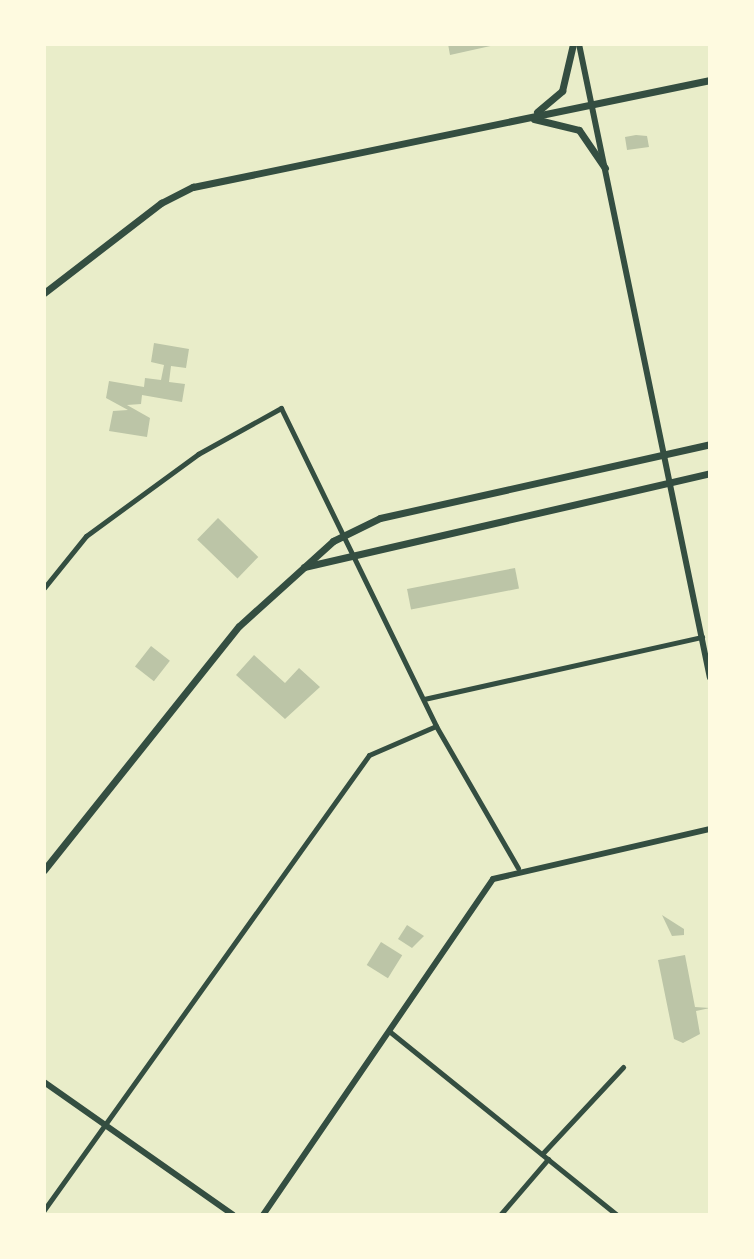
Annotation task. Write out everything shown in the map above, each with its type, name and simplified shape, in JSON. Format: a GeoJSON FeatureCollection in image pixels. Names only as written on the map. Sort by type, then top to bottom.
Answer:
{"type":"FeatureCollection","features":[{"type":"Feature","properties":{"kind":"main road"},"geometry":{"type":"LineString","coordinates":[[516,120],[562,91],[576,44]]}},
{"type":"Feature","properties":{"kind":"main road"},"geometry":{"type":"LineString","coordinates":[[44,293],[161,203],[193,187],[710,80]]}},
{"type":"Feature","properties":{"kind":"main road"},"geometry":{"type":"LineString","coordinates":[[516,120],[579,130],[605,168]]}},
{"type":"Feature","properties":{"kind":"main road"},"geometry":{"type":"LineString","coordinates":[[44,870],[291,573],[344,535],[380,518],[710,444]]}},
{"type":"Feature","properties":{"kind":"main road"},"geometry":{"type":"LineString","coordinates":[[291,573],[352,552],[710,473]]}},
{"type":"Feature","properties":{"kind":"street"},"geometry":{"type":"LineString","coordinates":[[576,44],[592,103],[710,678]]}},
{"type":"Feature","properties":{"kind":"street"},"geometry":{"type":"LineString","coordinates":[[44,588],[86,536],[198,454],[281,408],[436,726],[518,868]]}},
{"type":"Feature","properties":{"kind":"street"},"geometry":{"type":"LineString","coordinates":[[424,699],[702,637]]}},
{"type":"Feature","properties":{"kind":"street"},"geometry":{"type":"LineString","coordinates":[[44,1210],[103,1123],[369,755],[436,726]]}},
{"type":"Feature","properties":{"kind":"street"},"geometry":{"type":"LineString","coordinates":[[263,1215],[485,887],[518,868],[710,829]]}},
{"type":"Feature","properties":{"kind":"street"},"geometry":{"type":"LineString","coordinates":[[389,1031],[617,1215]]}},
{"type":"Feature","properties":{"kind":"street"},"geometry":{"type":"LineString","coordinates":[[542,1154],[623,1067]]}},
{"type":"Feature","properties":{"kind":"street"},"geometry":{"type":"LineString","coordinates":[[44,1082],[233,1215]]}},
{"type":"Feature","properties":{"kind":"street"},"geometry":{"type":"LineString","coordinates":[[500,1215],[548,1159]]}},
{"type":"Feature","properties":{"kind":"building"},"geometry":{"type":"Polygon","coordinates":[[[448,44],[495,44],[495,45],[450,55],[448,44]]]}},
{"type":"Feature","properties":{"kind":"building"},"geometry":{"type":"Polygon","coordinates":[[[647,136],[649,147],[627,150],[625,137],[647,136]]]}},
{"type":"Feature","properties":{"kind":"building"},"geometry":{"type":"Polygon","coordinates":[[[154,343],[189,349],[186,368],[171,366],[169,382],[185,384],[182,402],[142,395],[141,404],[127,405],[150,418],[147,437],[109,431],[113,411],[128,410],[106,398],[109,381],[144,387],[145,378],[161,380],[164,365],[151,362],[154,343]]]}},
{"type":"Feature","properties":{"kind":"building"},"geometry":{"type":"Polygon","coordinates":[[[218,518],[258,557],[237,578],[197,540],[218,518]]]}},
{"type":"Feature","properties":{"kind":"building"},"geometry":{"type":"Polygon","coordinates":[[[515,568],[519,589],[411,610],[407,589],[515,568]]]}},
{"type":"Feature","properties":{"kind":"building"},"geometry":{"type":"Polygon","coordinates":[[[151,646],[170,661],[154,681],[135,666],[151,646]]]}},
{"type":"Feature","properties":{"kind":"building"},"geometry":{"type":"Polygon","coordinates":[[[254,655],[285,683],[299,668],[320,687],[285,719],[236,675],[254,655]]]}},
{"type":"Feature","properties":{"kind":"building"},"geometry":{"type":"Polygon","coordinates":[[[662,915],[684,929],[684,935],[672,936],[662,915]]]}},
{"type":"Feature","properties":{"kind":"building"},"geometry":{"type":"Polygon","coordinates":[[[407,925],[424,936],[412,948],[398,939],[407,925]]]}},
{"type":"Feature","properties":{"kind":"building"},"geometry":{"type":"Polygon","coordinates":[[[381,942],[402,955],[388,978],[367,965],[381,942]]]}},
{"type":"Feature","properties":{"kind":"building"},"geometry":{"type":"Polygon","coordinates":[[[685,955],[695,1007],[710,1008],[696,1011],[700,1034],[683,1043],[674,1039],[658,960],[685,955]]]}}]}
